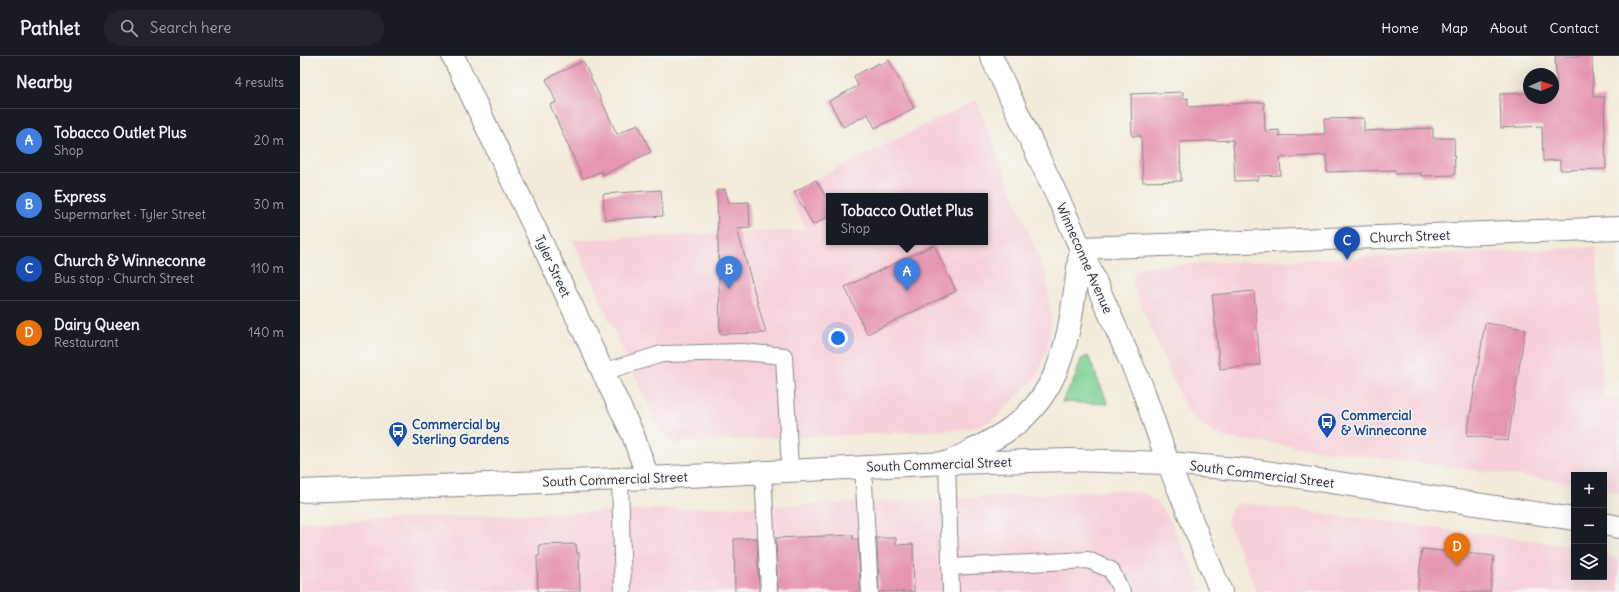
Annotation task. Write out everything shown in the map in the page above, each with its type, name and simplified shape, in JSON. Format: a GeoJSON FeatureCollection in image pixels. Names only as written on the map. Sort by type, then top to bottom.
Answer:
{"type":"FeatureCollection","features":[{"type":"Feature","properties":{"kind":"main road","name":"Tyler Street"},"geometry":{"type":"LineString","coordinates":[[453,56],[633,435],[648,478]]}},
{"type":"Feature","properties":{"kind":"main road","name":"Winneconne Avenue"},"geometry":{"type":"LineString","coordinates":[[991,56],[1081,248],[1142,387],[1168,463],[1221,592]]}},
{"type":"Feature","properties":{"kind":"main road","name":"Church Street"},"geometry":{"type":"LineString","coordinates":[[1081,248],[1619,228]]}},
{"type":"Feature","properties":{"kind":"main road"},"geometry":{"type":"LineString","coordinates":[[947,463],[1010,429],[1039,402],[1055,377],[1066,343],[1081,248]]}},
{"type":"Feature","properties":{"kind":"main road","name":"South Commercial Street"},"geometry":{"type":"LineString","coordinates":[[300,491],[648,478],[863,466],[1071,460],[1168,463],[1259,471],[1571,519]]}},
{"type":"Feature","properties":{"kind":"main road"},"geometry":{"type":"LineString","coordinates":[[1607,525],[1619,527]]}},
{"type":"Feature","properties":{"kind":"lane"},"geometry":{"type":"LineString","coordinates":[[603,372],[662,354],[743,352],[784,356],[790,470]]}},
{"type":"Feature","properties":{"kind":"lane"},"geometry":{"type":"LineString","coordinates":[[947,463],[951,592]]}},
{"type":"Feature","properties":{"kind":"lane"},"geometry":{"type":"LineString","coordinates":[[863,466],[870,592]]}},
{"type":"Feature","properties":{"kind":"lane"},"geometry":{"type":"LineString","coordinates":[[763,472],[769,592]]}},
{"type":"Feature","properties":{"kind":"lane"},"geometry":{"type":"LineString","coordinates":[[620,479],[623,592]]}},
{"type":"Feature","properties":{"kind":"lane"},"geometry":{"type":"LineString","coordinates":[[950,567],[1088,560],[1111,570],[1122,592]]}},
{"type":"Feature","properties":{"kind":"shaded area"},"geometry":{"type":"Polygon","coordinates":[[[976,100],[1046,276],[1052,320],[1048,348],[1039,373],[999,415],[988,423],[973,428],[671,443],[659,428],[573,240],[806,230],[788,193],[976,100]]]}},
{"type":"Feature","properties":{"kind":"shaded area"},"geometry":{"type":"Polygon","coordinates":[[[1596,247],[1603,399],[1619,399],[1619,493],[1607,490],[1607,472],[1571,472],[1571,483],[1228,438],[1214,433],[1197,421],[1185,407],[1133,286],[1132,279],[1136,270],[1145,266],[1596,247]]]}},
{"type":"Feature","properties":{"kind":"shaded area"},"geometry":{"type":"Polygon","coordinates":[[[1121,490],[1143,493],[1156,501],[1168,516],[1203,592],[300,592],[300,522],[932,500],[1121,490]]]}},
{"type":"Feature","properties":{"kind":"shaded area"},"geometry":{"type":"Polygon","coordinates":[[[1242,503],[1571,546],[1571,580],[1607,580],[1607,554],[1619,559],[1619,592],[1257,592],[1227,521],[1232,506],[1242,503]]]}},
{"type":"Feature","properties":{"kind":"green space"},"geometry":{"type":"Polygon","coordinates":[[[1088,356],[1108,404],[1062,402],[1075,378],[1081,359],[1088,356]]]}},
{"type":"Feature","properties":{"kind":"building"},"geometry":{"type":"Polygon","coordinates":[[[1555,56],[1592,56],[1593,97],[1604,97],[1606,169],[1560,170],[1560,160],[1543,161],[1542,126],[1501,128],[1500,94],[1523,93],[1523,104],[1559,104],[1559,68],[1556,68],[1555,56]]]}},
{"type":"Feature","properties":{"kind":"building"},"geometry":{"type":"Polygon","coordinates":[[[889,60],[914,108],[875,128],[868,114],[843,127],[829,101],[858,86],[854,76],[879,63],[880,65],[889,60]]]}},
{"type":"Feature","properties":{"kind":"building"},"geometry":{"type":"Polygon","coordinates":[[[583,61],[617,134],[638,124],[651,152],[602,175],[602,171],[583,179],[550,105],[556,102],[546,79],[583,61]]]}},
{"type":"Feature","properties":{"kind":"building"},"geometry":{"type":"Polygon","coordinates":[[[1183,92],[1183,99],[1188,98],[1188,107],[1264,102],[1265,131],[1279,130],[1279,136],[1325,134],[1324,119],[1364,118],[1364,131],[1433,128],[1433,138],[1454,138],[1455,175],[1421,176],[1421,173],[1395,174],[1395,170],[1327,172],[1327,155],[1280,158],[1281,175],[1258,176],[1259,180],[1235,181],[1233,140],[1180,142],[1181,181],[1143,182],[1141,136],[1132,136],[1131,94],[1183,92]]]}},
{"type":"Feature","properties":{"kind":"building"},"geometry":{"type":"Polygon","coordinates":[[[816,180],[826,197],[826,218],[813,225],[794,192],[816,180]]]}},
{"type":"Feature","properties":{"kind":"building"},"geometry":{"type":"Polygon","coordinates":[[[725,189],[729,203],[749,202],[750,228],[737,229],[766,333],[720,334],[717,190],[725,189]]]}},
{"type":"Feature","properties":{"kind":"building"},"geometry":{"type":"Polygon","coordinates":[[[661,190],[663,216],[605,220],[603,194],[661,190]]]}},
{"type":"Feature","properties":{"kind":"building"},"geometry":{"type":"Polygon","coordinates":[[[934,245],[956,291],[867,334],[845,287],[934,245]]]}},
{"type":"Feature","properties":{"kind":"building"},"geometry":{"type":"Polygon","coordinates":[[[1254,291],[1260,365],[1220,369],[1212,295],[1254,291]]]}},
{"type":"Feature","properties":{"kind":"building"},"geometry":{"type":"Polygon","coordinates":[[[1485,323],[1525,329],[1508,441],[1467,435],[1485,323]]]}},
{"type":"Feature","properties":{"kind":"building"},"geometry":{"type":"Polygon","coordinates":[[[853,535],[853,539],[858,539],[860,592],[778,592],[776,538],[853,535]]]}},
{"type":"Feature","properties":{"kind":"building"},"geometry":{"type":"Polygon","coordinates":[[[757,538],[759,592],[735,592],[734,539],[757,538]]]}},
{"type":"Feature","properties":{"kind":"building"},"geometry":{"type":"Polygon","coordinates":[[[877,538],[896,538],[896,545],[913,544],[914,592],[879,592],[877,538]]]}},
{"type":"Feature","properties":{"kind":"building"},"geometry":{"type":"Polygon","coordinates":[[[576,544],[577,553],[579,553],[580,592],[538,592],[537,556],[540,556],[539,545],[576,544]]]}},
{"type":"Feature","properties":{"kind":"building"},"geometry":{"type":"Polygon","coordinates":[[[1422,549],[1494,556],[1490,592],[1417,592],[1422,549]]]}},
{"type":"Feature","properties":{"kind":"place","name":"Church & Winneconne"},"geometry":{"type":"Point","coordinates":[1347,260]}},
{"type":"Feature","properties":{"kind":"place","name":"Express"},"geometry":{"type":"Point","coordinates":[729,289]}},
{"type":"Feature","properties":{"kind":"place","name":"Tobacco Outlet Plus"},"geometry":{"type":"Point","coordinates":[907,291]}},
{"type":"Feature","properties":{"kind":"place","name":"Commercial & Winneconne"},"geometry":{"type":"Point","coordinates":[1327,439]}},
{"type":"Feature","properties":{"kind":"place","name":"Commercial by Sterling Gardens"},"geometry":{"type":"Point","coordinates":[398,448]}},
{"type":"Feature","properties":{"kind":"place","name":"Dairy Queen"},"geometry":{"type":"Point","coordinates":[1457,566]}}]}
